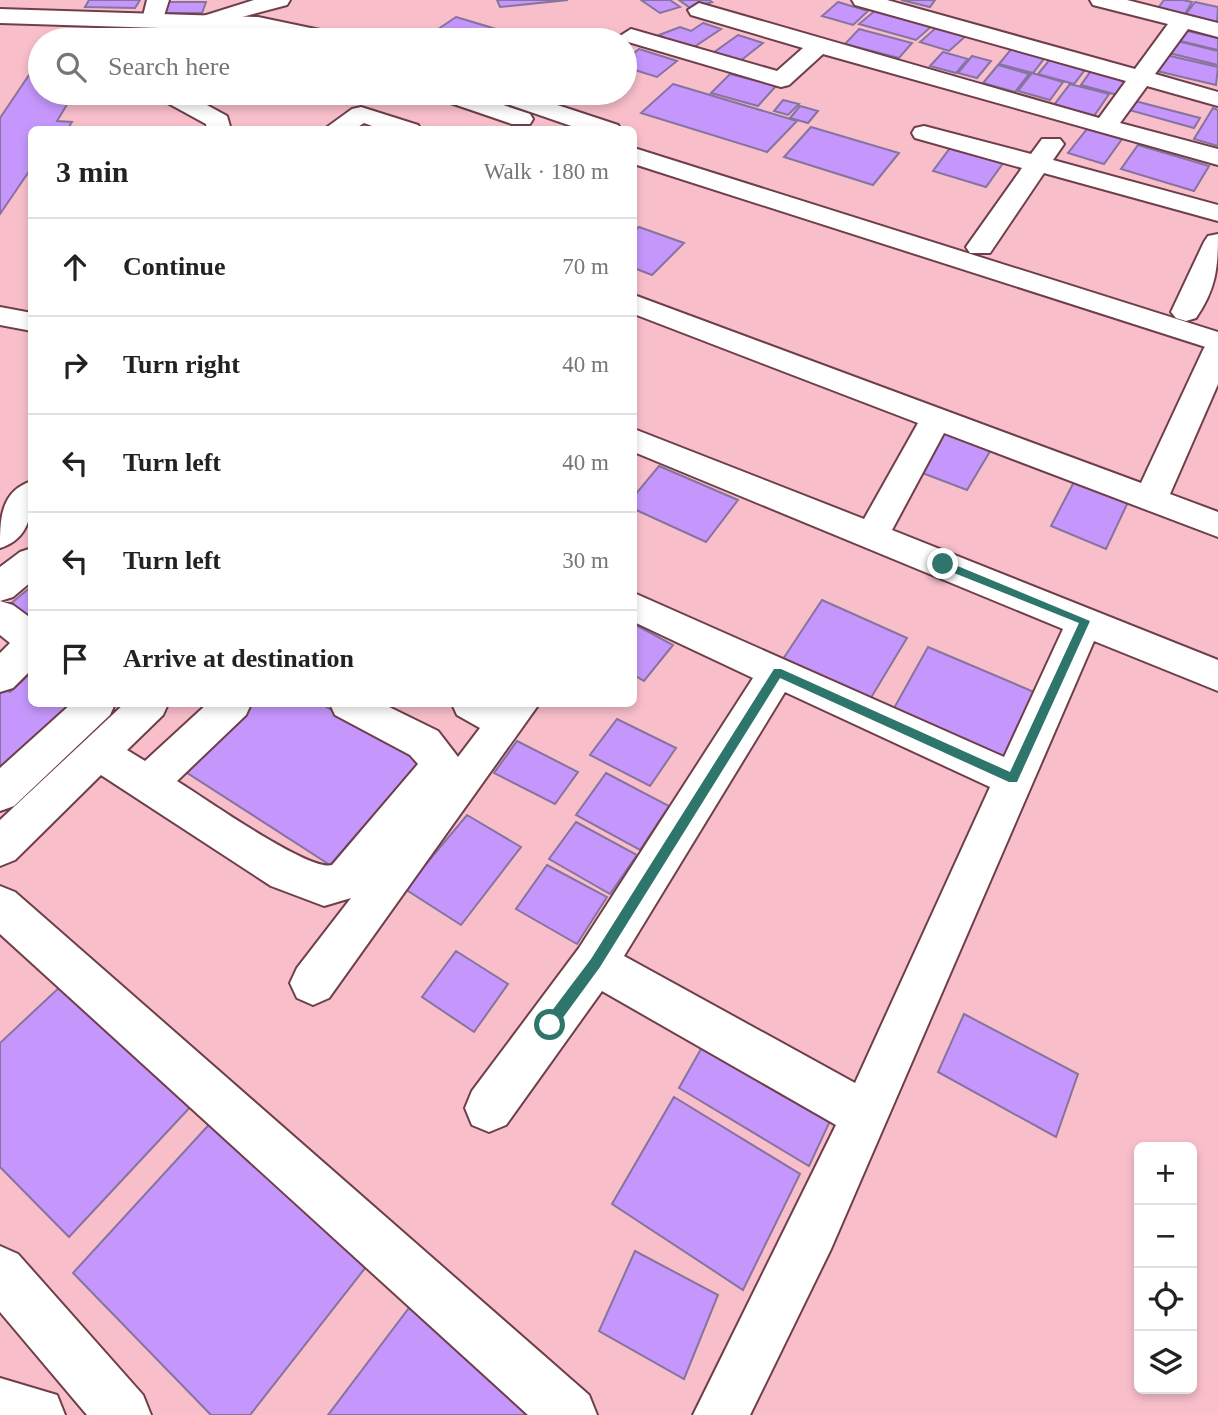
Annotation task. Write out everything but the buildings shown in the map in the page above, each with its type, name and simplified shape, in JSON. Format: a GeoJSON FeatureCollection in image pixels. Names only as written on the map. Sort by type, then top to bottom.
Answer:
{"type":"FeatureCollection","features":[{"type":"Feature","properties":{"kind":"street"},"geometry":{"type":"LineString","coordinates":[[209,28],[279,0]]}},
{"type":"Feature","properties":{"kind":"street"},"geometry":{"type":"LineString","coordinates":[[637,34],[729,0]]}},
{"type":"Feature","properties":{"kind":"street"},"geometry":{"type":"LineString","coordinates":[[863,0],[1218,99]]}},
{"type":"Feature","properties":{"kind":"street"},"geometry":{"type":"LineString","coordinates":[[931,19],[952,0]]}},
{"type":"Feature","properties":{"kind":"street"},"geometry":{"type":"LineString","coordinates":[[1101,0],[1218,30]]}},
{"type":"Feature","properties":{"kind":"street"},"geometry":{"type":"LineString","coordinates":[[0,16],[155,10],[195,28]]}},
{"type":"Feature","properties":{"kind":"street"},"geometry":{"type":"LineString","coordinates":[[681,17],[818,46],[1218,158]]}},
{"type":"Feature","properties":{"kind":"street"},"geometry":{"type":"LineString","coordinates":[[1105,127],[1182,21]]}},
{"type":"Feature","properties":{"kind":"street"},"geometry":{"type":"LineString","coordinates":[[0,27],[50,28]]}},
{"type":"Feature","properties":{"kind":"street"},"geometry":{"type":"LineString","coordinates":[[637,38],[778,80],[784,79],[818,46]]}},
{"type":"Feature","properties":{"kind":"street"},"geometry":{"type":"LineString","coordinates":[[189,105],[218,121],[219,126]]}},
{"type":"Feature","properties":{"kind":"street"},"geometry":{"type":"LineString","coordinates":[[479,105],[541,126]]}},
{"type":"Feature","properties":{"kind":"street"},"geometry":{"type":"LineString","coordinates":[[534,105],[597,126]]}},
{"type":"Feature","properties":{"kind":"street"},"geometry":{"type":"LineString","coordinates":[[342,126],[361,114],[397,126]]}},
{"type":"Feature","properties":{"kind":"street"},"geometry":{"type":"LineString","coordinates":[[979,247],[1036,164],[1072,118]]}},
{"type":"Feature","properties":{"kind":"street"},"geometry":{"type":"LineString","coordinates":[[924,133],[1218,213]]}},
{"type":"Feature","properties":{"kind":"street"},"geometry":{"type":"LineString","coordinates":[[637,138],[1218,322]]}},
{"type":"Feature","properties":{"kind":"street"},"geometry":{"type":"LineString","coordinates":[[637,157],[1218,342]]}},
{"type":"Feature","properties":{"kind":"street"},"geometry":{"type":"LineString","coordinates":[[1186,312],[1218,242]]}},
{"type":"Feature","properties":{"kind":"street"},"geometry":{"type":"LineString","coordinates":[[637,305],[1218,525]]}},
{"type":"Feature","properties":{"kind":"street"},"geometry":{"type":"LineString","coordinates":[[0,316],[28,321]]}},
{"type":"Feature","properties":{"kind":"street"},"geometry":{"type":"LineString","coordinates":[[1151,498],[1218,350]]}},
{"type":"Feature","properties":{"kind":"street"},"geometry":{"type":"LineString","coordinates":[[872,535],[937,417]]}},
{"type":"Feature","properties":{"kind":"street"},"geometry":{"type":"LineString","coordinates":[[637,441],[1218,676]]}},
{"type":"Feature","properties":{"kind":"street"},"geometry":{"type":"LineString","coordinates":[[0,535],[28,498]]}},
{"type":"Feature","properties":{"kind":"street"},"geometry":{"type":"LineString","coordinates":[[0,587],[28,564]]}},
{"type":"Feature","properties":{"kind":"street"},"geometry":{"type":"LineString","coordinates":[[637,608],[1013,779]]}},
{"type":"Feature","properties":{"kind":"street"},"geometry":{"type":"LineString","coordinates":[[0,615],[28,640]]}},
{"type":"Feature","properties":{"kind":"street"},"geometry":{"type":"LineString","coordinates":[[722,1415],[813,1231],[1085,621]]}},
{"type":"Feature","properties":{"kind":"street"},"geometry":{"type":"LineString","coordinates":[[0,677],[28,647]]}},
{"type":"Feature","properties":{"kind":"street"},"geometry":{"type":"LineString","coordinates":[[489,1108],[595,963],[778,672]]}},
{"type":"Feature","properties":{"kind":"street"},"geometry":{"type":"LineString","coordinates":[[0,794],[93,707]]}},
{"type":"Feature","properties":{"kind":"street"},"geometry":{"type":"LineString","coordinates":[[0,846],[146,707]]}},
{"type":"Feature","properties":{"kind":"street"},"geometry":{"type":"LineString","coordinates":[[148,783],[229,707]]}},
{"type":"Feature","properties":{"kind":"street"},"geometry":{"type":"LineString","coordinates":[[98,752],[286,872],[324,887],[346,880],[425,787],[440,762],[424,743],[355,707]]}},
{"type":"Feature","properties":{"kind":"street"},"geometry":{"type":"LineString","coordinates":[[313,983],[498,710]]}},
{"type":"Feature","properties":{"kind":"street"},"geometry":{"type":"LineString","coordinates":[[0,906],[569,1415]]}},
{"type":"Feature","properties":{"kind":"street"},"geometry":{"type":"LineString","coordinates":[[595,963],[864,1114]]}},
{"type":"Feature","properties":{"kind":"street"},"geometry":{"type":"LineString","coordinates":[[0,1272],[123,1415]]}},
{"type":"Feature","properties":{"kind":"street"},"geometry":{"type":"LineString","coordinates":[[0,1405],[37,1415]]}},
{"type":"Feature","properties":{"kind":"route"},"geometry":{"type":"LineString","coordinates":[[550,1025],[595,963],[778,672],[1013,779],[1085,621],[943,564]]}}]}
